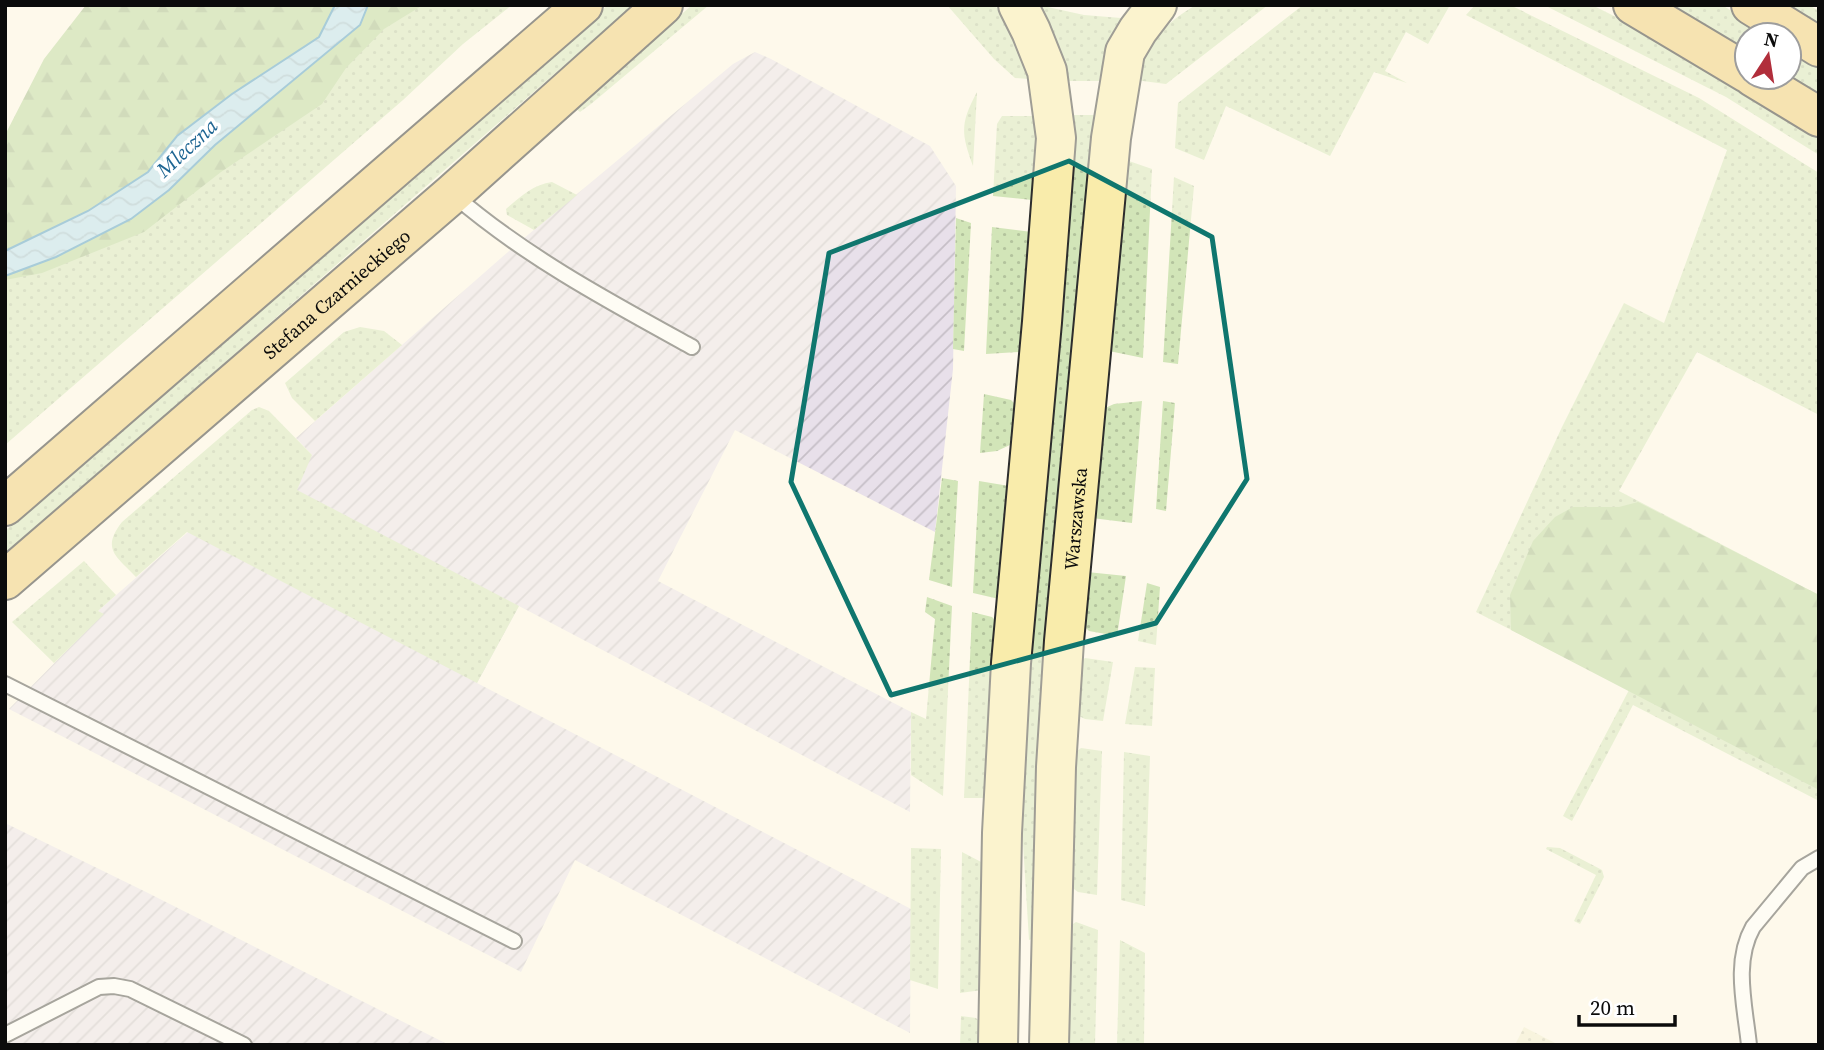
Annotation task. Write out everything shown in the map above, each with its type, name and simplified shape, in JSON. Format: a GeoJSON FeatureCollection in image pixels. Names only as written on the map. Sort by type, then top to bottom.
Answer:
{"type":"FeatureCollection","features":[{"type":"Feature","properties":{"kind":"main road"},"geometry":{"type":"LineString","coordinates":[[5,506],[583,5]]}},
{"type":"Feature","properties":{"kind":"main road","name":"Stefana Czarnieckiego"},"geometry":{"type":"LineString","coordinates":[[5,580],[452,194],[663,5]]}},
{"type":"Feature","properties":{"kind":"main road"},"geometry":{"type":"LineString","coordinates":[[998,1045],[1002,833],[1011,663],[1055,157],[1054,118],[1047,72],[1018,5]]}},
{"type":"Feature","properties":{"kind":"main road","name":"Warszawska"},"geometry":{"type":"LineString","coordinates":[[1049,1045],[1056,767],[1064,641],[1111,138],[1125,52],[1157,5]]}},
{"type":"Feature","properties":{"kind":"main road"},"geometry":{"type":"LineString","coordinates":[[1633,5],[1733,65]]}},
{"type":"Feature","properties":{"kind":"main road"},"geometry":{"type":"LineString","coordinates":[[1751,5],[1819,47]]}},
{"type":"Feature","properties":{"kind":"main road"},"geometry":{"type":"LineString","coordinates":[[1776,91],[1819,117]]}},
{"type":"Feature","properties":{"kind":"lane"},"geometry":{"type":"LineString","coordinates":[[452,194],[539,258],[604,299],[692,347]]}},
{"type":"Feature","properties":{"kind":"lane"},"geometry":{"type":"LineString","coordinates":[[5,684],[514,941]]}},
{"type":"Feature","properties":{"kind":"lane"},"geometry":{"type":"LineString","coordinates":[[1749,1045],[1742,970],[1748,936],[1802,868],[1819,858]]}},
{"type":"Feature","properties":{"kind":"lane"},"geometry":{"type":"LineString","coordinates":[[5,1035],[99,987],[114,986],[130,989],[244,1045]]}},
{"type":"Feature","properties":{"kind":"highlighted area"},"geometry":{"type":"Polygon","coordinates":[[[1069,161],[1212,237],[1247,479],[1156,623],[891,695],[791,482],[829,253],[1069,161]]]}},
{"type":"Feature","properties":{"kind":"shaded area"},"geometry":{"type":"Polygon","coordinates":[[[755,52],[930,146],[956,186],[953,369],[935,532],[735,430],[658,581],[911,712],[910,812],[519,606],[477,683],[911,909],[910,1033],[575,860],[521,972],[9,709],[103,614],[98,611],[259,470],[312,455],[296,438],[517,244],[733,64],[755,52]]]}},
{"type":"Feature","properties":{"kind":"shaded area"},"geometry":{"type":"Polygon","coordinates":[[[5,823],[146,892],[449,1045],[5,1045],[5,823]]]}},
{"type":"Feature","properties":{"kind":"shaded area"},"geometry":{"type":"Polygon","coordinates":[[[1524,1027],[1559,1045],[1515,1045],[1524,1027]]]}},
{"type":"Feature","properties":{"kind":"green space"},"geometry":{"type":"Polygon","coordinates":[[[86,5],[423,5],[384,29],[346,68],[322,104],[221,172],[144,232],[42,273],[5,280],[5,135],[44,59],[86,5]]]}},
{"type":"Feature","properties":{"kind":"green space"},"geometry":{"type":"Polygon","coordinates":[[[368,5],[512,5],[463,44],[403,100],[5,445],[5,276],[368,5]]]}},
{"type":"Feature","properties":{"kind":"green space"},"geometry":{"type":"Polygon","coordinates":[[[608,5],[633,5],[5,555],[5,531],[608,5]]]}},
{"type":"Feature","properties":{"kind":"green space"},"geometry":{"type":"Polygon","coordinates":[[[692,5],[709,5],[591,104],[580,112],[575,108],[692,5]]]}},
{"type":"Feature","properties":{"kind":"green space"},"geometry":{"type":"Polygon","coordinates":[[[947,5],[995,5],[1010,28],[1029,79],[1015,78],[994,59],[947,5]]]}},
{"type":"Feature","properties":{"kind":"green space"},"geometry":{"type":"Polygon","coordinates":[[[1196,5],[1268,5],[1166,84],[1135,80],[1144,56],[1158,36],[1175,19],[1196,5]]]}},
{"type":"Feature","properties":{"kind":"green space"},"geometry":{"type":"Polygon","coordinates":[[[1303,5],[1450,5],[1428,44],[1406,32],[1385,71],[1407,83],[1374,72],[1330,156],[1226,106],[1204,160],[1175,148],[1178,103],[1303,5]]]}},
{"type":"Feature","properties":{"kind":"green space"},"geometry":{"type":"Polygon","coordinates":[[[1475,5],[1510,5],[1699,98],[1819,173],[1819,415],[1697,352],[1619,491],[1819,595],[1819,801],[1633,705],[1572,821],[1563,816],[1629,690],[1476,612],[1562,427],[1624,303],[1664,323],[1727,150],[1466,15],[1475,5]]]}},
{"type":"Feature","properties":{"kind":"green space"},"geometry":{"type":"Polygon","coordinates":[[[1544,5],[1592,5],[1628,23],[1733,86],[1733,91],[1742,91],[1819,137],[1819,155],[1726,97],[1544,5]]]}},
{"type":"Feature","properties":{"kind":"green space"},"geometry":{"type":"Polygon","coordinates":[[[1672,5],[1722,5],[1748,21],[1733,21],[1733,41],[1672,5]]]}},
{"type":"Feature","properties":{"kind":"green space"},"geometry":{"type":"Polygon","coordinates":[[[1787,5],[1809,5],[1819,11],[1819,25],[1787,5]]]}},
{"type":"Feature","properties":{"kind":"green space"},"geometry":{"type":"Polygon","coordinates":[[[1043,6],[1084,15],[1121,18],[1106,51],[1099,81],[1067,81],[1041,9],[1043,6]]]}},
{"type":"Feature","properties":{"kind":"green space"},"geometry":{"type":"Polygon","coordinates":[[[1803,55],[1819,65],[1819,94],[1803,84],[1803,55]]]}},
{"type":"Feature","properties":{"kind":"green space"},"geometry":{"type":"Polygon","coordinates":[[[977,92],[973,166],[964,129],[977,92]]]}},
{"type":"Feature","properties":{"kind":"green space"},"geometry":{"type":"Polygon","coordinates":[[[1073,115],[1097,115],[1035,938],[1029,940],[1022,827],[1027,683],[1073,159],[1073,115]]]}},
{"type":"Feature","properties":{"kind":"green space"},"geometry":{"type":"Polygon","coordinates":[[[1002,116],[1037,116],[1038,136],[1032,200],[993,196],[997,124],[1002,116]]]}},
{"type":"Feature","properties":{"kind":"green space"},"geometry":{"type":"Polygon","coordinates":[[[1126,160],[1152,169],[1143,358],[1109,351],[1126,160]]]}},
{"type":"Feature","properties":{"kind":"green space"},"geometry":{"type":"Polygon","coordinates":[[[1174,177],[1194,186],[1178,364],[1163,362],[1174,177]]]}},
{"type":"Feature","properties":{"kind":"green space"},"geometry":{"type":"Polygon","coordinates":[[[552,182],[577,195],[534,230],[507,215],[506,209],[522,196],[539,185],[552,182]]]}},
{"type":"Feature","properties":{"kind":"green space"},"geometry":{"type":"Polygon","coordinates":[[[956,218],[971,223],[964,351],[953,349],[956,218]]]}},
{"type":"Feature","properties":{"kind":"green space"},"geometry":{"type":"Polygon","coordinates":[[[992,227],[1032,232],[1019,352],[986,354],[992,227]]]}},
{"type":"Feature","properties":{"kind":"green space"},"geometry":{"type":"Polygon","coordinates":[[[360,327],[384,331],[402,345],[315,421],[292,398],[285,383],[344,332],[360,327]]]}},
{"type":"Feature","properties":{"kind":"green space"},"geometry":{"type":"Polygon","coordinates":[[[984,394],[1011,400],[1015,404],[1012,444],[997,451],[980,453],[984,394]]]}},
{"type":"Feature","properties":{"kind":"green space"},"geometry":{"type":"Polygon","coordinates":[[[1142,401],[1132,523],[1092,518],[1103,409],[1114,404],[1142,401]]]}},
{"type":"Feature","properties":{"kind":"green space"},"geometry":{"type":"Polygon","coordinates":[[[1163,401],[1175,403],[1166,511],[1156,509],[1163,401]]]}},
{"type":"Feature","properties":{"kind":"green space"},"geometry":{"type":"Polygon","coordinates":[[[259,407],[269,411],[312,455],[297,490],[519,606],[477,683],[187,532],[136,577],[117,557],[112,546],[113,539],[122,522],[252,410],[259,407]]]}},
{"type":"Feature","properties":{"kind":"green space"},"geometry":{"type":"Polygon","coordinates":[[[942,478],[958,481],[952,587],[929,580],[942,478]]]}},
{"type":"Feature","properties":{"kind":"green space"},"geometry":{"type":"Polygon","coordinates":[[[979,481],[1009,486],[999,599],[973,593],[979,481]]]}},
{"type":"Feature","properties":{"kind":"green space"},"geometry":{"type":"Polygon","coordinates":[[[1638,502],[1819,595],[1819,790],[1511,630],[1510,595],[1533,541],[1555,517],[1573,507],[1619,507],[1638,502]]]}},
{"type":"Feature","properties":{"kind":"green space"},"geometry":{"type":"Polygon","coordinates":[[[84,561],[116,595],[98,611],[104,614],[54,663],[12,622],[84,561]]]}},
{"type":"Feature","properties":{"kind":"green space"},"geometry":{"type":"Polygon","coordinates":[[[1087,572],[1126,576],[1117,636],[1089,631],[1083,625],[1087,572]]]}},
{"type":"Feature","properties":{"kind":"green space"},"geometry":{"type":"Polygon","coordinates":[[[1147,583],[1160,587],[1156,645],[1138,641],[1147,583]]]}},
{"type":"Feature","properties":{"kind":"green space"},"geometry":{"type":"Polygon","coordinates":[[[927,597],[952,606],[943,796],[911,775],[911,712],[926,719],[935,619],[925,612],[927,597]]]}},
{"type":"Feature","properties":{"kind":"green space"},"geometry":{"type":"Polygon","coordinates":[[[972,612],[992,617],[998,623],[987,798],[964,798],[972,612]]]}},
{"type":"Feature","properties":{"kind":"green space"},"geometry":{"type":"Polygon","coordinates":[[[1085,658],[1113,662],[1103,721],[1077,715],[1080,662],[1085,658]]]}},
{"type":"Feature","properties":{"kind":"green space"},"geometry":{"type":"Polygon","coordinates":[[[1135,667],[1155,668],[1152,726],[1125,724],[1135,667]]]}},
{"type":"Feature","properties":{"kind":"green space"},"geometry":{"type":"Polygon","coordinates":[[[1081,748],[1102,751],[1097,895],[1078,892],[1070,886],[1075,753],[1081,748]]]}},
{"type":"Feature","properties":{"kind":"green space"},"geometry":{"type":"Polygon","coordinates":[[[1124,752],[1150,756],[1145,906],[1121,900],[1124,752]]]}},
{"type":"Feature","properties":{"kind":"green space"},"geometry":{"type":"Polygon","coordinates":[[[911,848],[941,849],[938,989],[910,980],[911,848]]]}},
{"type":"Feature","properties":{"kind":"green space"},"geometry":{"type":"Polygon","coordinates":[[[1560,848],[1602,870],[1604,877],[1580,924],[1574,921],[1596,875],[1546,849],[1560,848]]]}},
{"type":"Feature","properties":{"kind":"green space"},"geometry":{"type":"Polygon","coordinates":[[[962,852],[985,864],[982,990],[960,993],[962,852]]]}},
{"type":"Feature","properties":{"kind":"green space"},"geometry":{"type":"Polygon","coordinates":[[[1076,922],[1098,930],[1095,1045],[1068,1045],[1070,926],[1076,922]]]}},
{"type":"Feature","properties":{"kind":"green space"},"geometry":{"type":"Polygon","coordinates":[[[1120,940],[1145,953],[1144,1045],[1117,1045],[1120,940]]]}},
{"type":"Feature","properties":{"kind":"green space"},"geometry":{"type":"Polygon","coordinates":[[[961,1016],[976,1018],[981,1023],[981,1045],[960,1045],[961,1016]]]}},
{"type":"Feature","properties":{"kind":"water","name":"Mleczna"},"geometry":{"type":"Polygon","coordinates":[[[335,5],[368,5],[360,25],[215,145],[169,190],[131,219],[56,257],[5,276],[5,251],[88,211],[148,172],[177,136],[232,94],[319,37],[335,5]]]}}]}
